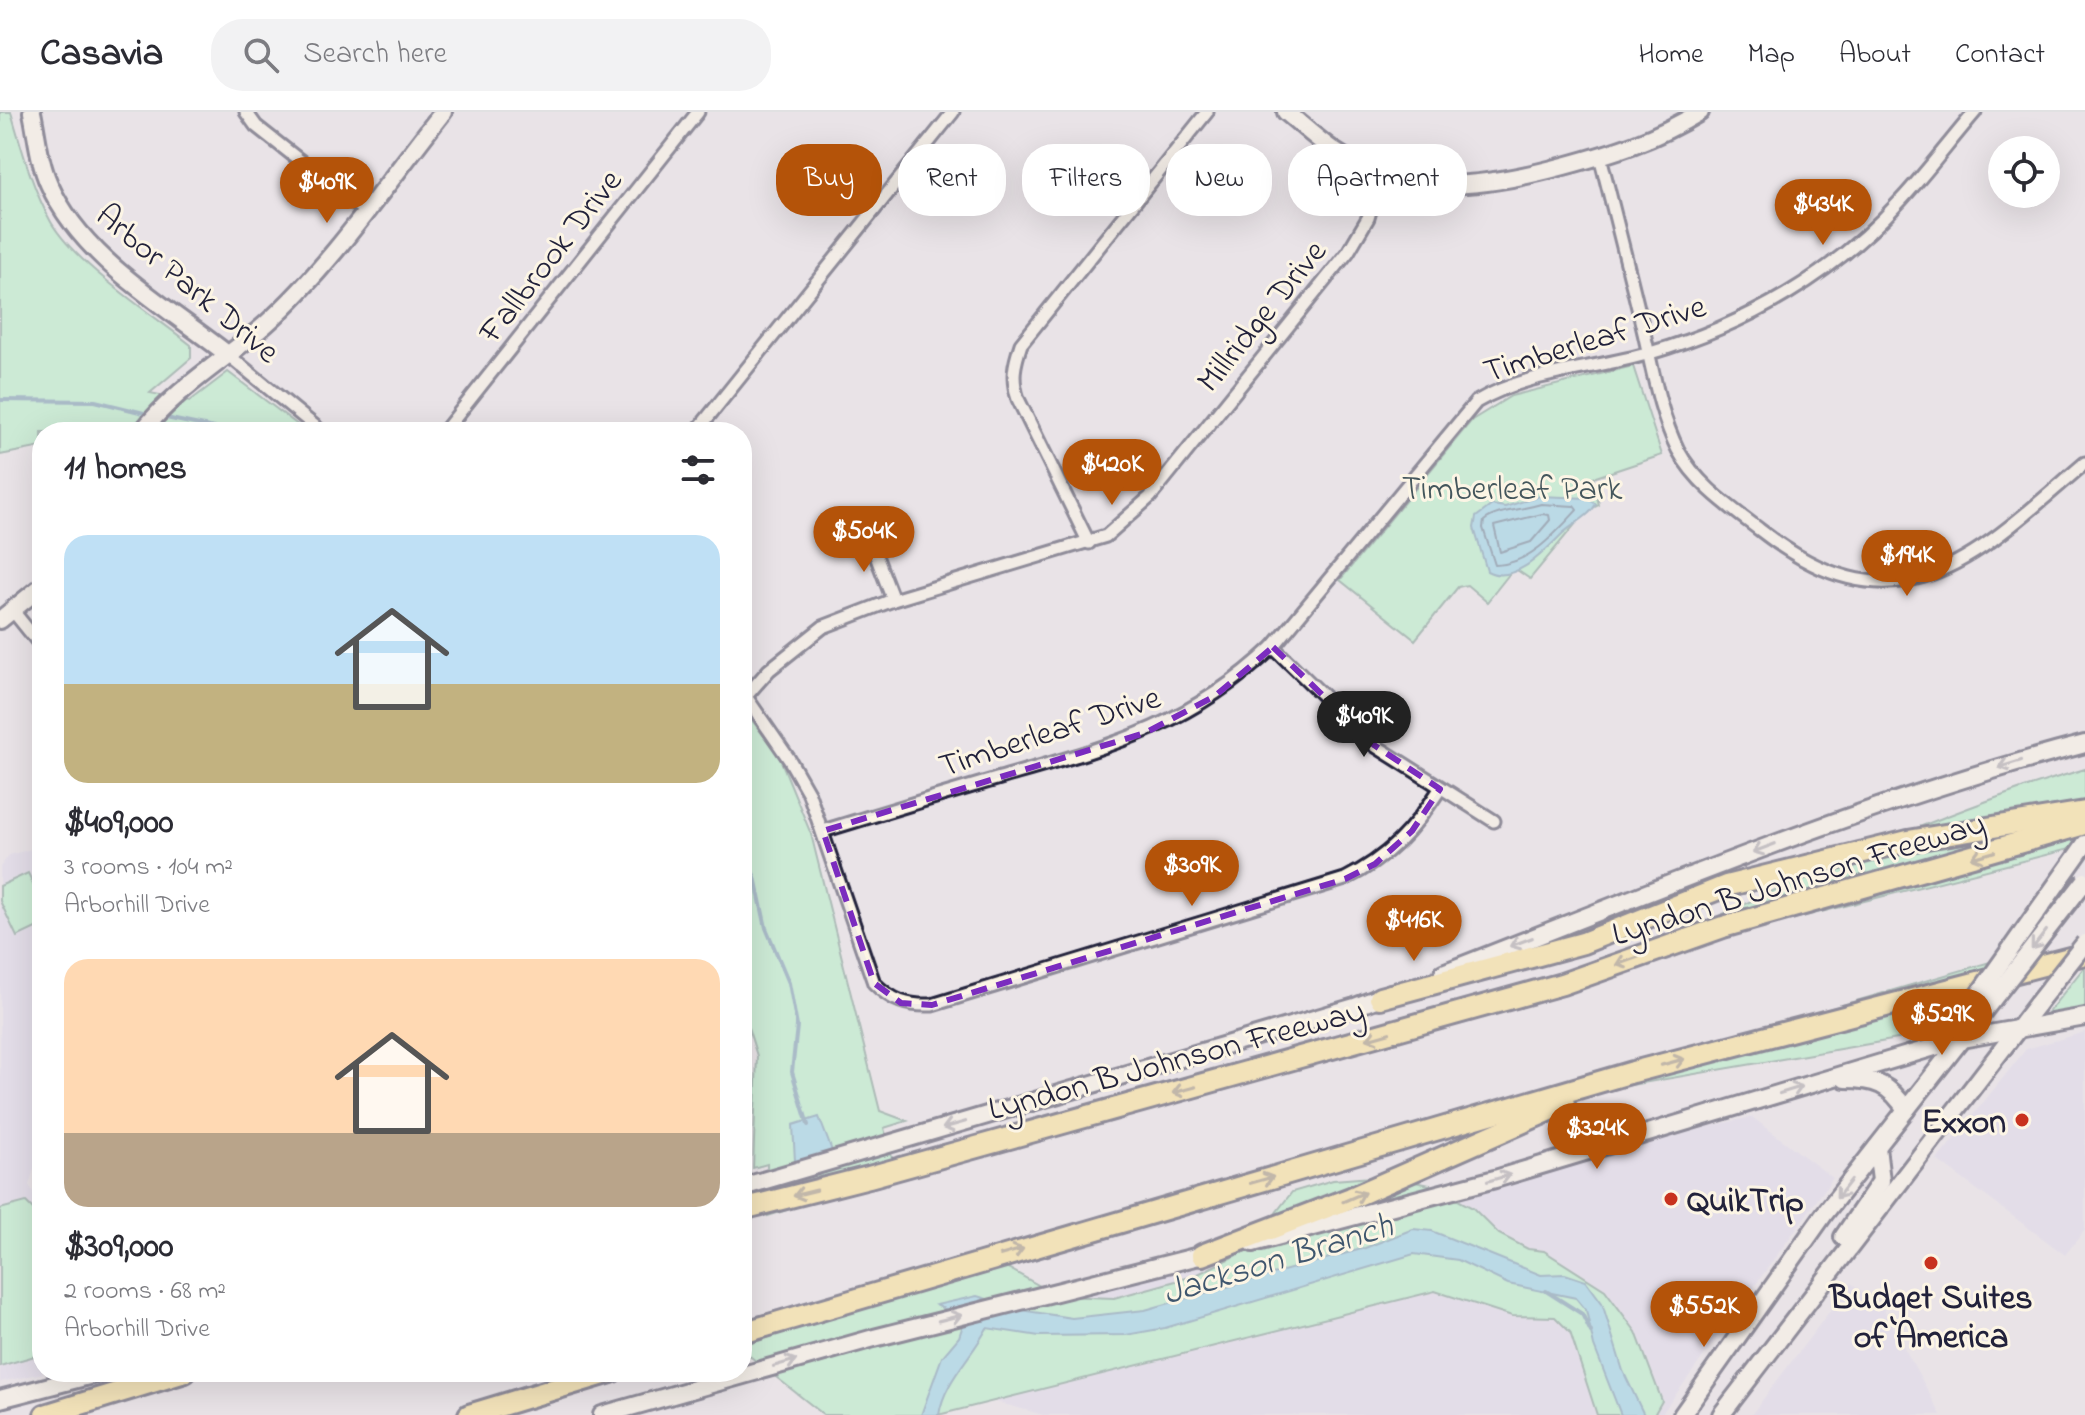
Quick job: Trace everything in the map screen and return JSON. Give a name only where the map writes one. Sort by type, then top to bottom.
[{"type":"highway","points":[[1380,998],[1583,943],[1726,886],[1908,841],[2085,812]]},
{"type":"highway","name":"Lyndon B Johnson Freeway","points":[[752,1206],[1259,1070],[1562,984],[1723,927],[2085,824]]},
{"type":"highway","points":[[752,1330],[1633,1072],[2085,954]]},
{"type":"highway","points":[[1202,1255],[1351,1198],[1633,1072]]},
{"type":"highway","points":[[45,1415],[152,1382]]},
{"type":"highway","points":[[469,1415],[578,1382]]},
{"type":"main road","name":"Arbor Park Drive","points":[[32,112],[48,182],[66,216],[85,239],[227,354]]},
{"type":"main road","points":[[149,422],[156,413],[266,324],[301,288],[443,112]]},
{"type":"main road","points":[[1286,112],[1325,144]]},
{"type":"main road","points":[[1467,186],[1536,174],[1600,156],[1657,137],[1700,112]]},
{"type":"main road","points":[[7,615],[32,594]]},
{"type":"main road","points":[[752,1184],[1380,998],[1833,822],[2013,763],[2085,744]]},
{"type":"main road","points":[[1901,1057],[1959,1022],[2085,844]]},
{"type":"main road","points":[[1682,1415],[1825,1213],[2085,881]]},
{"type":"main road","points":[[1721,1415],[1847,1247],[2085,943]]},
{"type":"main road","points":[[752,1373],[874,1338],[1340,1223],[1453,1192],[1961,1039],[2085,1017]]},
{"type":"main road","points":[[1824,1079],[1869,1079],[1886,1085],[1906,1110]]},
{"type":"main road","points":[[1847,1247],[1843,1236],[1881,1181],[1877,1147]]},
{"type":"main road","points":[[0,1399],[65,1382]]},
{"type":"main road","points":[[602,1415],[719,1382]]},
{"type":"street","points":[[246,112],[256,126],[364,211]]},
{"type":"street","name":"Fallbrook Drive","points":[[452,422],[698,112]]},
{"type":"street","points":[[704,422],[953,112]]},
{"type":"street","points":[[1089,543],[1018,399],[1011,380],[1015,362],[1021,344],[1207,112]]},
{"type":"street","name":"Timberleaf Drive","points":[[823,831],[1145,733],[1215,696],[1273,647],[1476,402],[1514,382],[1649,353],[1742,320],[1821,272],[1900,202],[1975,112]]},
{"type":"street","points":[[1600,156],[1659,397],[1678,450],[1715,495],[1780,546],[1811,565],[1854,579],[1903,581],[1958,564],[1991,544],[2085,463]]},
{"type":"street","name":"Millridge Drive","points":[[752,686],[823,627],[893,600],[1106,536],[1150,497],[1348,252],[1369,216]]},
{"type":"street","name":"Arbor Park Drive","points":[[227,354],[310,422]]},
{"type":"street","points":[[868,535],[893,600]]},
{"type":"street","points":[[7,615],[32,638]]},
{"type":"street","points":[[1273,647],[1349,724],[1440,789],[1494,821]]},
{"type":"street","points":[[752,706],[789,759],[823,831],[863,960],[874,983],[901,1003],[932,1005],[1345,879],[1390,853],[1412,831],[1440,789]]},
{"type":"highlighted area","points":[[1273,647],[1374,745],[1440,789],[1412,831],[1375,864],[1345,879],[932,1005],[901,1003],[874,983],[823,831],[1145,733],[1215,696]]},
{"type":"shaded area","points":[[32,849],[32,1175],[29,1185],[32,1190],[32,1375],[0,1382],[0,867],[9,855]]},
{"type":"shaded area","points":[[2085,1032],[2085,1230],[2065,1255],[1937,1160],[2026,1049]]},
{"type":"shaded area","points":[[1752,1117],[1833,1178],[1661,1415],[1043,1415],[821,1354],[1496,1170]]},
{"type":"shaded area","points":[[1851,1283],[1881,1305],[1941,1415],[1751,1415]]},
{"type":"green space","points":[[0,112],[11,112],[38,196],[63,238],[96,271],[191,345],[191,358],[150,393],[190,401],[228,372],[294,422],[32,422],[32,449],[0,455]]},
{"type":"green space","name":"Timberleaf Park","points":[[1633,366],[1662,455],[1593,478],[1599,505],[1586,511],[1530,579],[1514,568],[1487,602],[1467,585],[1458,587],[1415,640],[1340,580],[1472,420],[1511,396]]},
{"type":"green space","points":[[752,720],[779,756],[811,834],[880,1111],[907,1121],[884,1128],[897,1176],[768,1216],[767,1164],[753,1168],[757,1056],[752,1040]]},
{"type":"green space","points":[[2085,769],[2085,845],[1616,964],[1789,883],[1906,833],[1965,809]]},
{"type":"green space","points":[[28,873],[32,881],[32,930],[17,937],[0,901],[0,886]]},
{"type":"green space","points":[[2021,953],[1967,1027],[1475,1112]]},
{"type":"green space","points":[[2085,966],[2085,1009],[2042,1020]]},
{"type":"green space","points":[[1385,1176],[1430,1185],[1473,1208],[1499,1234],[1528,1249],[1544,1251],[1605,1290],[1636,1332],[1662,1401],[1654,1415],[1597,1415],[1570,1332],[1555,1317],[1512,1316],[1435,1291],[938,1415],[824,1415],[752,1358],[752,1343],[997,1262],[1058,1296],[1114,1298],[1194,1276],[1247,1250],[1292,1192],[1333,1180]]},
{"type":"green space","points":[[26,1202],[32,1208],[32,1357],[0,1366],[0,1209]]},
{"type":"water","points":[[1540,496],[1587,498],[1596,504],[1529,564],[1508,574],[1487,571],[1474,528],[1476,517],[1492,505],[1505,507]]},
{"type":"water","points":[[819,1117],[837,1164],[796,1179],[793,1125]]},
{"type":"water","points":[[1413,1229],[1432,1231],[1541,1275],[1565,1274],[1586,1281],[1602,1303],[1623,1371],[1644,1415],[1621,1415],[1594,1346],[1586,1310],[1576,1298],[1508,1284],[1458,1260],[1414,1254],[1165,1328],[1126,1335],[1039,1336],[987,1328],[952,1380],[939,1415],[921,1415],[942,1357],[959,1337],[965,1319],[936,1305],[977,1296],[1027,1311],[1072,1318],[1145,1310],[1365,1248]]},
{"type":"waterway","name":"Jackson Branch","points":[[0,400],[95,401],[152,415]]},
{"type":"waterway","name":"Jackson Branch","points":[[161,417],[185,422]]},
{"type":"waterway","name":"Jackson Branch","points":[[752,872],[766,928],[789,983],[797,1026],[792,1072],[808,1125]]},
{"type":"waterway","name":"Jackson Branch","points":[[1546,1291],[1582,1314],[1591,1332]]},
{"type":"place","name":"Exxon","points":[[2022,1120]]},
{"type":"place","name":"QuikTrip","points":[[1671,1199]]},
{"type":"place","name":"Budget Suites of America","points":[[1931,1263]]}]
